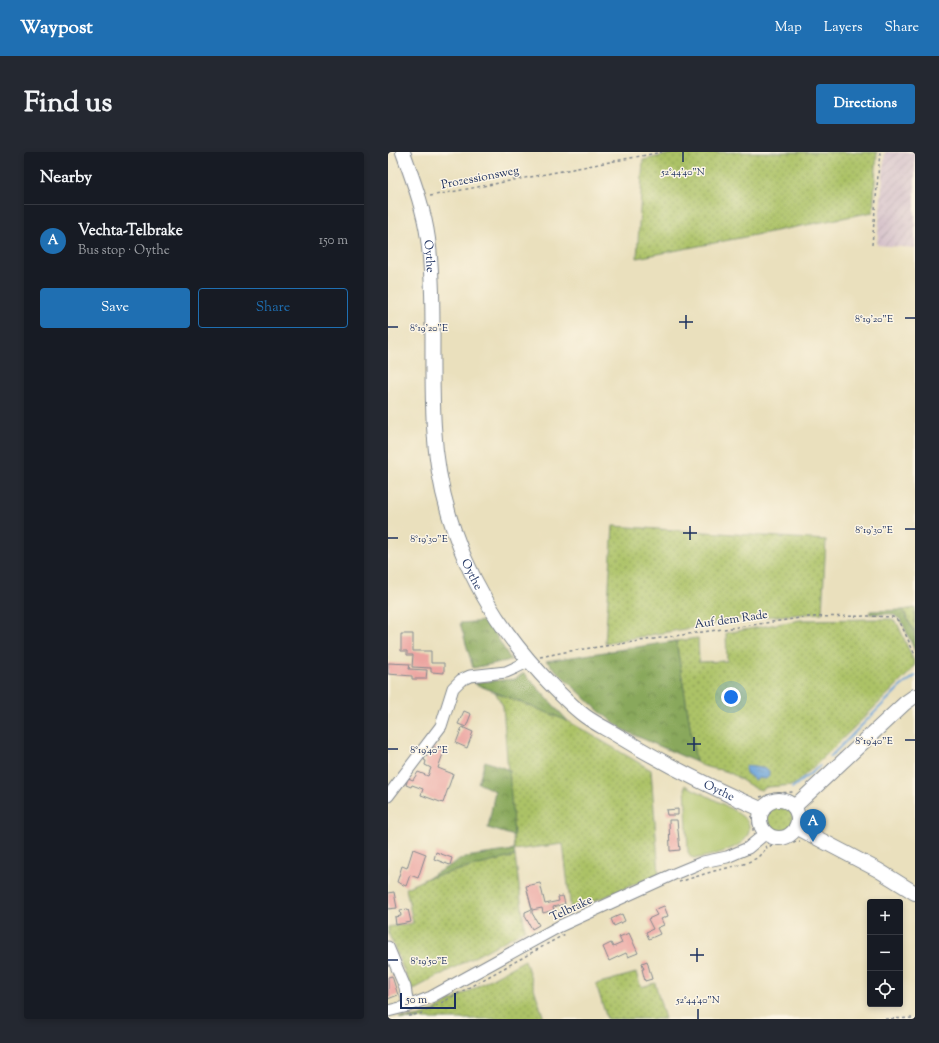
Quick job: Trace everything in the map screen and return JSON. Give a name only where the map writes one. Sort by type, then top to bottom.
[{"type":"main road","name":"Oythe","points":[[403,152],[420,199],[428,236],[432,276],[432,396],[439,478],[452,525],[471,574],[487,604],[509,636],[529,661],[552,686],[585,716],[653,757],[763,810]]},
{"type":"main road","points":[[794,806],[905,703],[915,696]]},
{"type":"main road","points":[[777,800],[794,806],[798,816],[796,827],[788,836],[777,838],[762,836],[763,828],[761,816],[767,805],[777,800]]},
{"type":"main road","points":[[796,827],[878,870],[915,893]]},
{"type":"street","points":[[388,796],[441,726],[453,688],[461,680],[470,676],[506,672],[529,661]]},
{"type":"street","name":"Telbrake","points":[[388,1011],[408,1006],[431,997],[560,926],[674,874],[703,862],[727,857],[748,848],[762,836]]},
{"type":"street","points":[[388,947],[405,987],[408,1006]]},
{"type":"path","name":"Prozessionsweg","points":[[420,199],[429,196],[662,152]]},
{"type":"path","points":[[872,245],[880,152]]},
{"type":"path","name":"Auf dem Rade","points":[[529,661],[570,651],[807,617],[869,616],[893,617],[900,622],[915,655]]},
{"type":"path","points":[[749,813],[753,822],[753,833],[762,836],[767,848]]},
{"type":"path","points":[[676,882],[681,882],[714,870],[744,864],[757,858],[772,845],[803,841]]},
{"type":"path","points":[[403,1015],[409,1016],[423,1013],[569,932]]},
{"type":"path","points":[[885,1019],[915,1018]]},
{"type":"shaded area","points":[[885,152],[915,152],[915,248],[877,245]]},
{"type":"green space","points":[[679,152],[877,152],[873,212],[637,258],[643,160]]},
{"type":"green space","points":[[613,526],[826,540],[822,613],[747,618],[605,643]]},
{"type":"green space","points":[[915,608],[915,634],[903,610]]},
{"type":"green space","points":[[903,610],[915,634],[915,651],[901,620],[892,614],[869,614],[870,611]]},
{"type":"green space","points":[[892,619],[898,625],[915,664],[909,673],[794,785],[767,787],[761,790],[752,787],[728,772],[707,767],[696,762],[676,641],[698,638],[699,662],[727,661],[726,633],[800,620]],"holes":[[[756,767],[767,769],[762,779],[759,778],[755,780],[751,776]]]},
{"type":"green space","points":[[487,621],[511,660],[473,668],[460,623]]},
{"type":"green space","points":[[676,641],[696,762],[625,731],[599,711],[546,661]]},
{"type":"green space","points":[[524,673],[568,721],[475,684],[479,682],[515,679]]},
{"type":"green space","points":[[495,692],[568,721],[651,770],[659,874],[571,911],[563,844],[514,850],[503,706]]},
{"type":"green space","points":[[485,761],[509,770],[514,836],[488,828],[495,791],[478,783]]},
{"type":"green space","points":[[685,785],[731,809],[746,820],[749,825],[749,831],[741,843],[717,854],[698,858],[691,857],[688,852]]},
{"type":"green space","points":[[780,806],[789,810],[793,819],[789,828],[780,832],[771,828],[767,819],[771,810]]},
{"type":"green space","points":[[514,850],[515,856],[427,878],[465,857]]},
{"type":"green space","points":[[515,856],[525,930],[412,990],[388,932],[388,927],[413,923],[406,888],[427,878]]},
{"type":"green space","points":[[525,960],[544,1019],[400,1019],[400,1017],[416,1017],[431,1012]]},
{"type":"green space","points":[[636,973],[641,987],[655,983],[665,1019],[607,1019],[596,984]]},
{"type":"water","points":[[747,766],[767,769],[769,771],[769,776],[766,779],[759,778],[755,780],[746,773],[745,768]]},
{"type":"building","points":[[401,634],[413,634],[413,651],[431,651],[431,663],[444,663],[444,673],[431,672],[431,668],[412,667],[413,655],[407,655],[407,651],[401,651]]},
{"type":"building","points":[[388,663],[410,664],[409,669],[427,670],[426,679],[412,679],[412,676],[388,674]]},
{"type":"building","points":[[464,711],[471,714],[466,727],[458,724]]},
{"type":"building","points":[[462,727],[473,732],[467,748],[456,743]]},
{"type":"building","points":[[434,747],[444,751],[438,768],[453,774],[443,803],[421,795],[423,789],[412,785],[411,787],[406,785],[408,778],[413,780],[418,772],[428,776],[431,768],[425,765],[426,761],[424,760],[428,750],[432,752]]},
{"type":"building","points":[[678,809],[678,815],[667,815],[666,810]]},
{"type":"building","points":[[669,820],[677,820],[680,850],[670,851]]},
{"type":"building","points":[[413,849],[426,854],[418,878],[410,875],[406,886],[397,882],[402,866],[407,868]]},
{"type":"building","points":[[436,852],[452,858],[450,865],[434,859]]},
{"type":"building","points":[[540,883],[545,904],[559,901],[558,897],[563,896],[565,904],[553,907],[554,910],[543,913],[542,908],[532,910],[532,913],[539,925],[532,929],[525,916],[525,912],[532,909],[526,886]]},
{"type":"building","points":[[394,892],[397,908],[388,909],[388,893]]},
{"type":"building","points":[[664,906],[668,916],[661,919],[664,925],[657,928],[660,934],[649,939],[646,932],[653,929],[648,919],[657,915],[654,910]]},
{"type":"building","points":[[408,909],[411,922],[396,925],[395,917],[401,916],[400,910]]},
{"type":"building","points":[[622,914],[625,921],[614,926],[611,919]]},
{"type":"building","points":[[629,933],[638,953],[628,957],[626,953],[609,961],[603,947],[611,943],[613,947],[622,943],[619,937]]},
{"type":"building","points":[[647,961],[652,979],[645,981],[642,963]]},
{"type":"building","points":[[392,976],[398,995],[388,999],[388,977]]},
{"type":"waterway","points":[[830,757],[900,687],[915,676]]},
{"type":"waterway","points":[[792,788],[820,766]]},
{"type":"place","name":"Vechta-Telbrake","points":[[813,842]]}]
